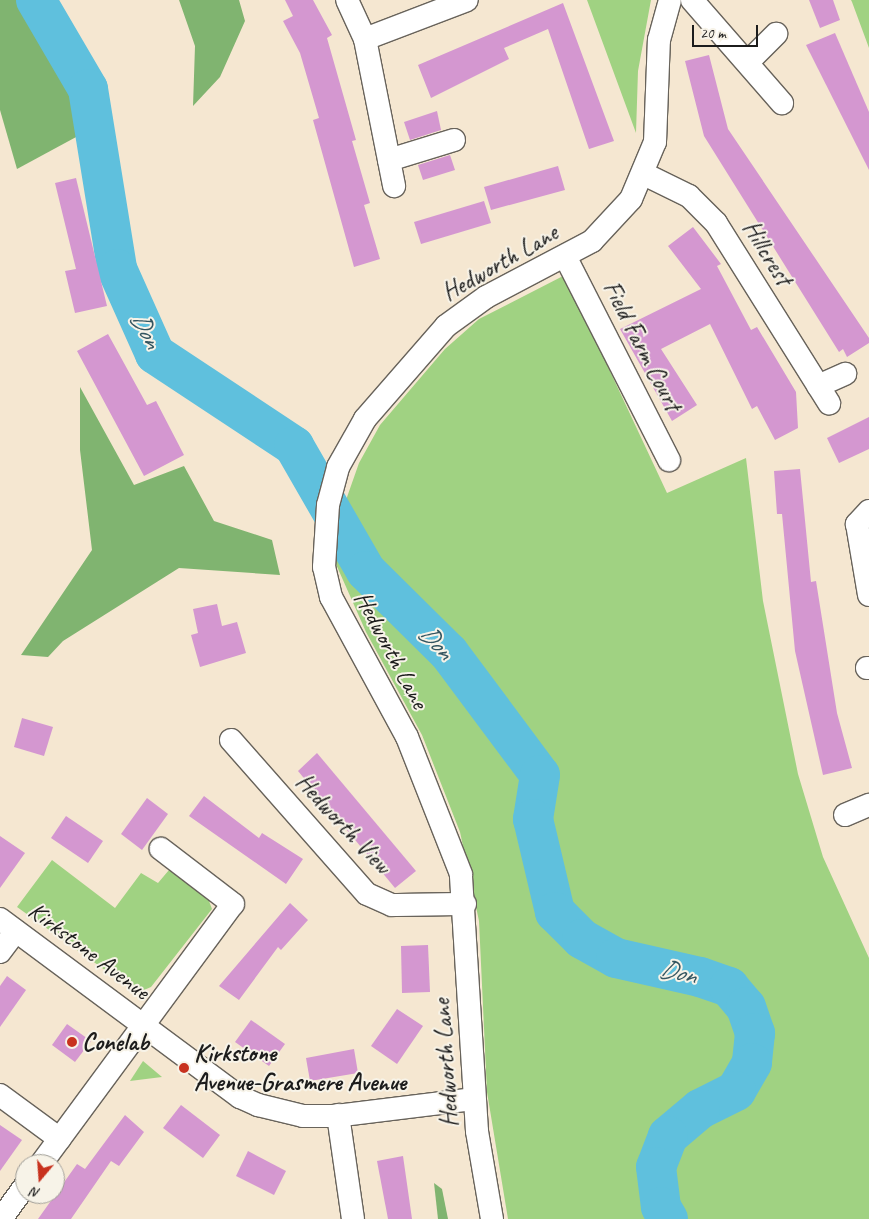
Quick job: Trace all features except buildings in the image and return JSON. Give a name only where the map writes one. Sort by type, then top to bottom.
[{"type":"street","points":[[347,0],[364,40],[394,186]]},
{"type":"street","points":[[364,40],[467,0]]},
{"type":"street","name":"Hedworth Lane","points":[[492,1219],[474,1099],[465,904],[453,847],[406,737],[331,597],[323,543],[338,467],[365,419],[446,326],[486,297],[566,258],[611,223],[644,174],[654,142],[659,40],[670,0]]},
{"type":"street","points":[[692,0],[782,103]]},
{"type":"street","points":[[748,62],[776,34]]},
{"type":"street","points":[[389,160],[454,140]]},
{"type":"street","name":"Hillcrest","points":[[644,174],[689,196],[716,223],[824,395],[845,374]]},
{"type":"street","name":"Field Farm Court","points":[[566,258],[669,460]]},
{"type":"street","points":[[869,511],[857,524],[869,595]]},
{"type":"street","name":"Hedworth View","points":[[230,740],[366,894],[392,905],[465,904]]},
{"type":"street","points":[[845,815],[869,805]]},
{"type":"street","name":"Kirkstone Avenue","points":[[144,1026],[233,904],[161,849]]},
{"type":"street","points":[[0,952],[8,925]]},
{"type":"street","name":"Kirkstone Avenue","points":[[8,925],[144,1026],[258,1105],[303,1116],[338,1116],[474,1099]]},
{"type":"street","points":[[49,1154],[144,1026]]},
{"type":"street","points":[[0,1095],[60,1139]]},
{"type":"street","points":[[338,1116],[353,1219]]},
{"type":"street","points":[[1,1219],[15,1200]]},
{"type":"green space","points":[[0,0],[53,0],[102,123],[17,169],[0,110]]},
{"type":"green space","points":[[179,0],[239,0],[245,21],[220,77],[193,106],[195,46]]},
{"type":"green space","points":[[587,0],[651,0],[638,71],[636,133]]},
{"type":"green space","points":[[851,0],[869,0],[869,48],[852,2]]},
{"type":"green space","points":[[565,275],[667,493],[746,458],[763,601],[798,774],[823,857],[869,958],[869,1219],[508,1219],[487,1092],[479,921],[460,832],[422,735],[366,632],[335,562],[340,517],[359,463],[380,425],[445,349],[479,319]]},
{"type":"green space","points":[[80,387],[134,485],[184,466],[214,521],[272,540],[280,575],[179,568],[63,641],[48,657],[21,655],[92,550],[80,450]]},
{"type":"green space","points":[[52,860],[115,908],[141,873],[158,883],[169,870],[206,893],[212,909],[151,987],[137,993],[17,907]]},
{"type":"green space","points":[[143,1061],[162,1077],[130,1081]]},
{"type":"green space","points":[[434,1183],[442,1189],[448,1219],[438,1219]]},
{"type":"waterway","name":"Don","points":[[36,0],[88,89],[117,269],[155,354],[294,446],[366,571],[449,653],[540,775],[533,819],[555,912],[582,939],[616,958],[700,977],[729,987],[746,1007],[755,1033],[752,1063],[736,1091],[700,1109],[668,1136],[656,1167],[661,1207],[668,1219]]},
{"type":"place","name":"Conelab","points":[[72,1042]]},
{"type":"place","name":"Kirkstone Avenue-Grasmere Avenue","points":[[184,1068]]}]
